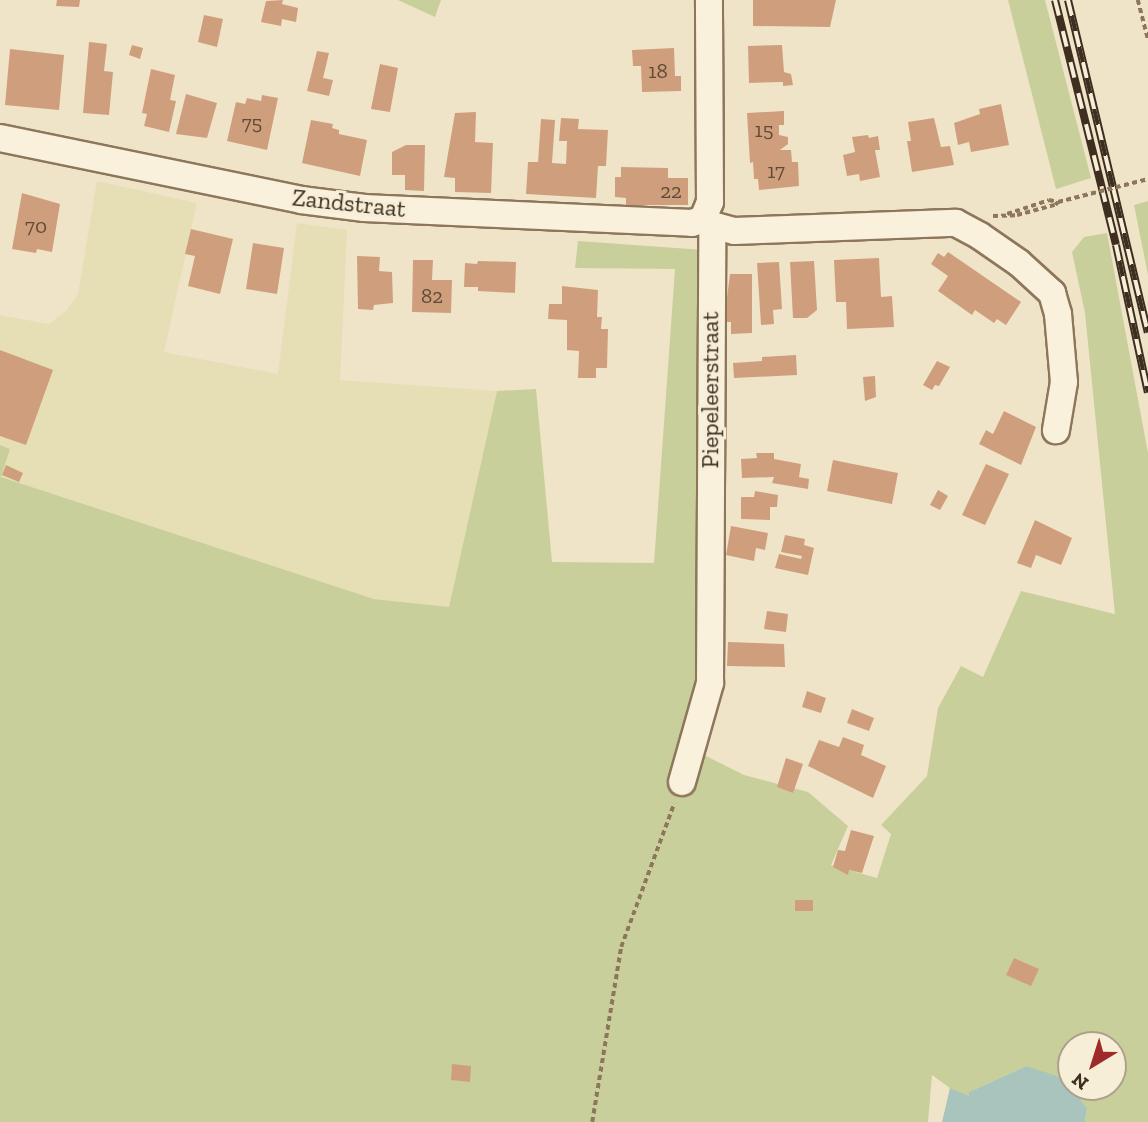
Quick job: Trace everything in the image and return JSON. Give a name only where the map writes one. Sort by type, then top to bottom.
[{"type":"street","name":"Piepeleerstraat","points":[[682,782],[710,683],[709,0]]},
{"type":"street","name":"Zandstraat","points":[[0,138],[301,200],[364,208],[708,222],[734,231],[956,223],[1019,263],[1052,293],[1058,314],[1064,382],[1056,430]]},
{"type":"path","points":[[1138,0],[1148,39]]},
{"type":"path","points":[[1058,202],[1049,200],[1015,209],[1007,214],[1055,205],[1148,178]]},
{"type":"path","points":[[592,1122],[621,947],[682,782]]},
{"type":"shaded area","points":[[97,181],[197,203],[164,352],[278,374],[297,223],[347,230],[340,380],[497,391],[449,607],[374,599],[1,477],[10,449],[0,445],[0,315],[49,324],[67,310],[78,294]]},
{"type":"green space","points":[[398,0],[441,0],[435,17]]},
{"type":"green space","points":[[1008,0],[1045,0],[1091,178],[1056,189]]},
{"type":"green space","points":[[1148,201],[1148,275],[1134,205]]},
{"type":"green space","points":[[1107,233],[1148,453],[1148,1122],[1085,1122],[1087,1109],[1076,1101],[1127,1101],[1127,1031],[1057,1031],[1057,1088],[1026,1066],[969,1092],[970,1096],[958,1094],[932,1075],[928,1122],[0,1122],[0,445],[10,449],[1,477],[374,599],[449,607],[497,391],[536,389],[552,562],[654,563],[675,269],[575,268],[578,241],[704,250],[705,661],[688,747],[744,775],[808,792],[848,826],[831,865],[877,878],[891,834],[881,825],[927,776],[938,708],[961,666],[983,677],[1021,591],[1115,614],[1085,313],[1072,252],[1084,237]]},
{"type":"water","points":[[1026,1066],[1057,1076],[1057,1101],[1081,1101],[1087,1109],[1085,1122],[942,1122],[950,1088],[969,1096],[969,1092]]},
{"type":"building","points":[[57,0],[80,0],[79,7],[56,6]]},
{"type":"building","points":[[283,0],[282,4],[298,8],[296,22],[282,19],[281,26],[261,22],[266,1]]},
{"type":"building","points":[[753,0],[836,0],[830,27],[753,26]]},
{"type":"building","points":[[204,15],[223,19],[217,47],[198,42]]},
{"type":"building","points":[[89,42],[107,44],[104,71],[113,72],[109,115],[83,113]]},
{"type":"building","points":[[132,45],[143,48],[140,59],[129,55]]},
{"type":"building","points":[[782,45],[784,72],[791,74],[793,85],[783,86],[783,82],[749,83],[748,46]]},
{"type":"building","points":[[674,48],[675,76],[681,76],[681,91],[642,92],[641,66],[633,66],[632,50]]},
{"type":"building","points":[[10,49],[64,55],[59,110],[5,105]]},
{"type":"building","points":[[317,51],[329,53],[323,78],[333,80],[329,96],[307,91]]},
{"type":"building","points":[[380,64],[398,68],[390,112],[371,109]]},
{"type":"building","points":[[151,69],[175,75],[170,100],[176,101],[169,132],[144,126],[147,114],[142,113]]},
{"type":"building","points":[[186,94],[217,103],[207,138],[176,134]]},
{"type":"building","points":[[262,95],[278,98],[267,150],[227,141],[236,102],[245,104],[247,98],[261,101]]},
{"type":"building","points":[[1001,104],[1009,145],[971,152],[969,142],[958,145],[954,123],[980,114],[979,109]]},
{"type":"building","points":[[784,111],[784,125],[779,125],[779,135],[788,137],[788,144],[780,150],[791,150],[792,162],[798,162],[799,186],[759,190],[758,179],[754,179],[753,162],[750,163],[747,113]]},
{"type":"building","points":[[476,112],[475,142],[493,143],[491,193],[455,192],[455,178],[444,177],[455,113]]},
{"type":"building","points":[[561,118],[579,119],[578,129],[608,130],[606,166],[598,166],[596,198],[526,194],[528,162],[538,162],[541,119],[555,120],[552,163],[566,164],[567,141],[559,141]]},
{"type":"building","points":[[934,118],[941,147],[950,146],[954,165],[912,172],[907,141],[911,141],[908,122]]},
{"type":"building","points":[[311,120],[333,124],[332,128],[339,130],[339,134],[367,140],[360,176],[302,163]]},
{"type":"building","points":[[868,135],[869,138],[878,136],[880,150],[875,150],[880,177],[860,181],[859,174],[847,176],[843,155],[855,152],[852,137]]},
{"type":"building","points":[[406,145],[425,145],[424,191],[405,190],[405,175],[392,175],[392,152]]},
{"type":"building","points":[[621,167],[668,168],[668,178],[688,178],[688,205],[626,205],[626,198],[615,197],[615,177],[621,177]]},
{"type":"building","points":[[22,193],[60,204],[52,252],[37,249],[36,253],[12,249]]},
{"type":"building","points":[[191,229],[233,239],[220,294],[188,286],[195,256],[185,254]]},
{"type":"building","points":[[253,243],[284,248],[277,294],[246,289]]},
{"type":"building","points":[[948,252],[1021,302],[1006,325],[997,319],[994,323],[975,310],[972,315],[938,291],[948,276],[931,264],[938,253],[944,257]]},
{"type":"building","points":[[357,256],[380,257],[379,271],[392,272],[393,303],[374,305],[373,310],[358,309]]},
{"type":"building","points":[[879,258],[881,297],[892,296],[894,327],[847,329],[846,302],[836,302],[834,260]]},
{"type":"building","points":[[413,260],[433,260],[432,280],[452,280],[451,313],[412,312]]},
{"type":"building","points":[[478,261],[516,262],[515,293],[478,291],[478,287],[464,287],[465,263],[477,264]]},
{"type":"building","points":[[814,261],[817,310],[807,318],[793,318],[790,262]]},
{"type":"building","points":[[779,262],[782,309],[773,310],[774,324],[761,325],[757,263]]},
{"type":"building","points":[[730,274],[752,274],[752,333],[731,334],[731,322],[724,322]]},
{"type":"building","points":[[562,286],[598,290],[597,317],[602,317],[601,329],[608,329],[607,368],[596,368],[596,378],[578,378],[579,351],[567,350],[567,320],[548,319],[549,304],[562,304]]},
{"type":"building","points":[[0,350],[53,370],[26,445],[0,436]]},
{"type":"building","points":[[796,355],[797,375],[734,378],[733,363],[762,361],[762,357]]},
{"type":"building","points":[[937,361],[950,367],[939,386],[935,385],[932,390],[923,385]]},
{"type":"building","points":[[875,376],[876,397],[865,401],[863,377]]},
{"type":"building","points":[[1004,411],[1036,427],[1021,465],[979,444],[986,430],[993,434]]},
{"type":"building","points":[[756,453],[774,453],[774,459],[801,464],[799,477],[809,479],[808,489],[772,483],[774,477],[742,478],[741,459],[757,458]]},
{"type":"building","points":[[833,460],[898,473],[892,504],[827,491]]},
{"type":"building","points":[[986,464],[1009,474],[985,525],[962,515]]},
{"type":"building","points":[[6,465],[23,473],[19,482],[2,475]]},
{"type":"building","points":[[938,490],[948,496],[940,510],[930,505]]},
{"type":"building","points":[[755,491],[778,495],[777,507],[770,507],[770,520],[741,519],[741,497],[754,497]]},
{"type":"building","points":[[1035,520],[1072,538],[1061,565],[1036,555],[1031,568],[1017,563]]},
{"type":"building","points":[[731,526],[768,533],[765,550],[756,548],[754,561],[726,555]]},
{"type":"building","points":[[785,535],[805,539],[804,545],[814,548],[808,575],[775,568],[779,554],[801,559],[802,556],[781,552]]},
{"type":"building","points":[[767,611],[788,614],[786,632],[764,629]]},
{"type":"building","points":[[728,642],[784,644],[785,667],[727,666]]},
{"type":"building","points":[[807,691],[826,698],[821,713],[802,707]]},
{"type":"building","points":[[852,709],[874,718],[869,731],[847,723]]},
{"type":"building","points":[[843,737],[864,745],[861,755],[886,766],[873,798],[808,766],[819,740],[839,747]]},
{"type":"building","points":[[786,758],[803,764],[793,793],[777,787]]},
{"type":"building","points":[[851,830],[874,836],[862,873],[849,870],[848,875],[833,867],[838,850],[845,851]]},
{"type":"building","points":[[795,900],[813,900],[813,911],[795,911]]},
{"type":"building","points":[[1014,958],[1039,969],[1031,986],[1006,975]]},
{"type":"building","points":[[452,1064],[471,1066],[470,1082],[451,1080]]},
{"type":"railway","points":[[1055,0],[1116,245],[1148,393]]},
{"type":"railway","points":[[1068,0],[1148,332]]}]
